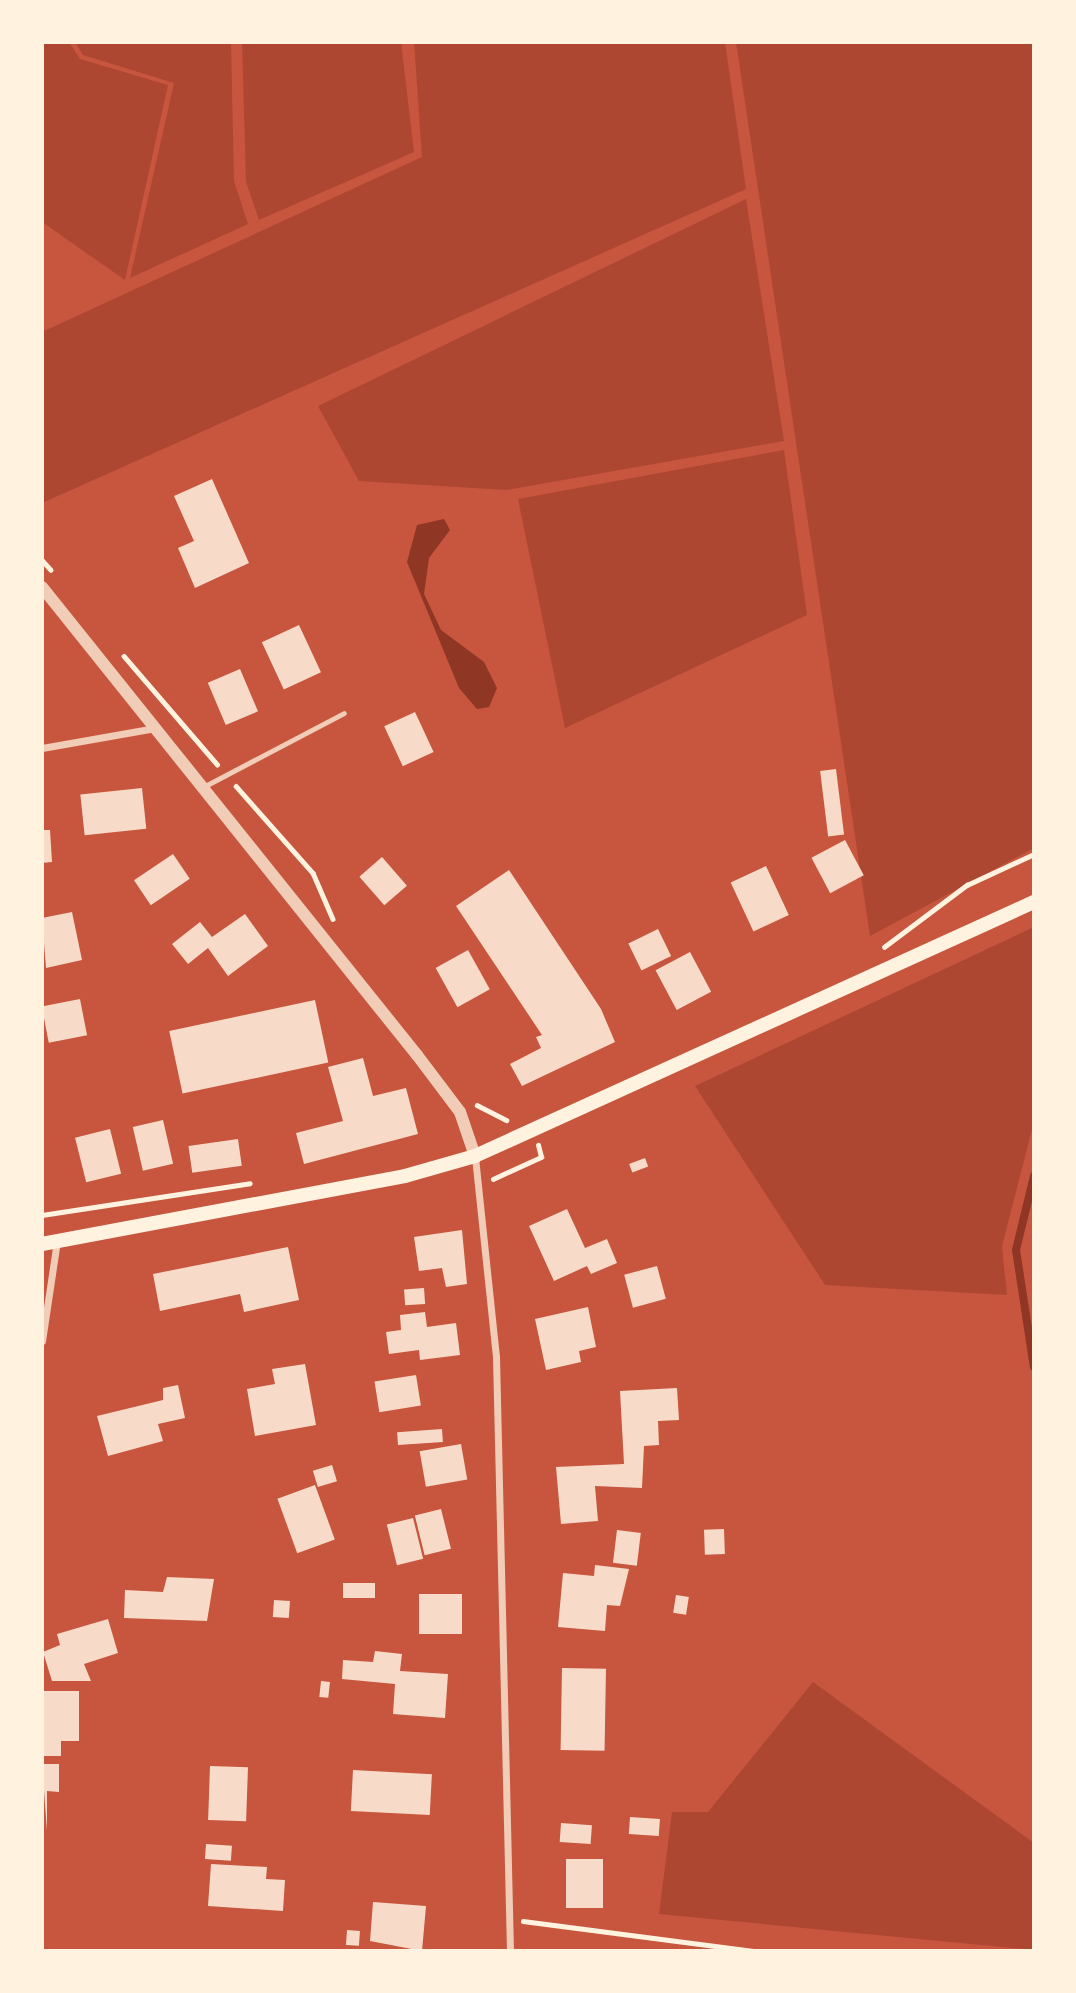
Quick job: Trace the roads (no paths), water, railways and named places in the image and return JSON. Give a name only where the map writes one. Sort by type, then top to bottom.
[{"type":"main road","points":[[42,1244],[405,1176],[475,1156],[1034,902]]},
{"type":"street","points":[[42,587],[417,1055],[460,1112],[469,1135],[475,1156],[496,1357],[510,1951]]},
{"type":"street","points":[[42,748],[155,728]]},
{"type":"street","points":[[42,1341],[57,1241]]},
{"type":"lane","points":[[203,787],[344,713]]},
{"type":"waterway","points":[[1034,1176],[1016,1250],[1034,1367]]}]
